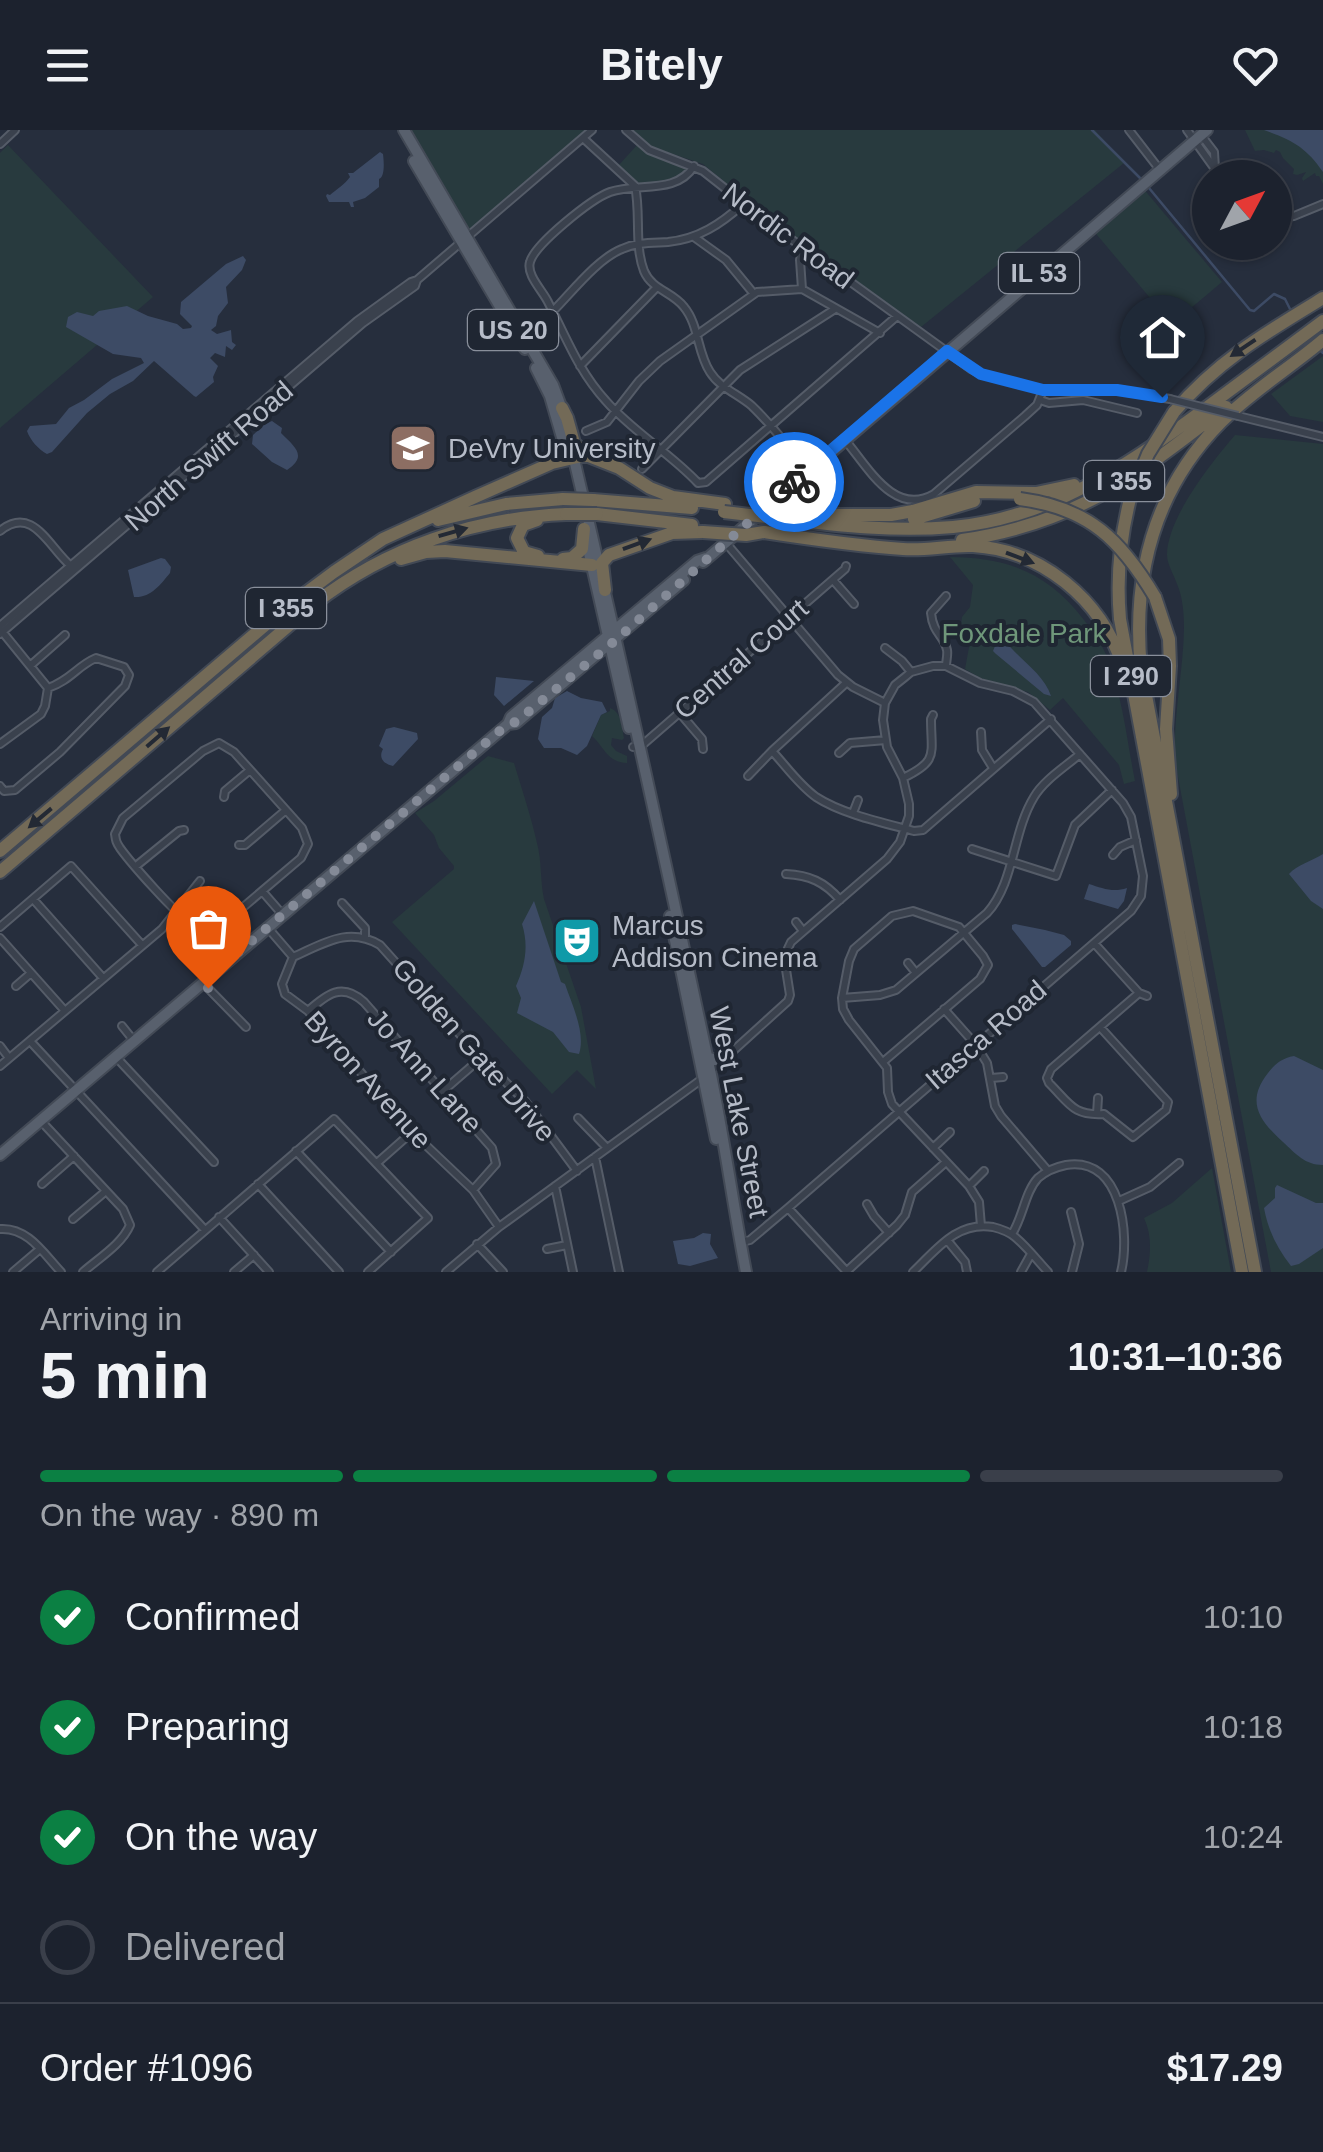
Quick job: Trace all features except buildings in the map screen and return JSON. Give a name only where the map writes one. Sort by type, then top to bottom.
[{"type":"highway","name":"I 290","points":[[1242,1272],[1120,619],[1120,542],[1131,495],[1172,406],[1227,359],[1323,298]]},
{"type":"highway","name":"I 355","points":[[785,514],[818,523],[902,530],[956,527],[1027,512],[1087,488],[1161,442],[1323,321]]},
{"type":"highway","name":"I 290","points":[[1254,1272],[1140,658],[1138,610],[1147,554],[1182,472],[1212,432],[1323,338]]},
{"type":"highway","name":"I 355","points":[[596,510],[615,517],[746,535],[766,532],[890,546],[966,540],[1003,532],[1086,502],[1130,478],[1323,338]]},
{"type":"highway","points":[[562,408],[574,443],[573,455]]},
{"type":"highway","points":[[360,555],[383,540],[573,455],[619,468],[673,497],[725,508],[838,515],[902,513],[976,492],[1059,490],[1115,467],[1161,442]]},
{"type":"highway","points":[[838,515],[886,519],[992,498],[1020,499],[1070,512],[1113,539],[1136,565],[1155,597],[1169,638],[1166,729],[1188,916]]},
{"type":"highway","points":[[818,523],[889,523],[974,501]]},
{"type":"highway","name":"I 355","points":[[0,852],[283,610],[360,555],[437,520],[506,504],[566,510],[725,508]]},
{"type":"highway","points":[[566,510],[527,522],[518,534],[520,547],[528,554],[568,559],[582,548],[584,529]]},
{"type":"highway","name":"I 355","points":[[0,873],[323,597],[385,559],[428,540],[455,531],[566,510]]},
{"type":"highway","points":[[606,596],[602,562],[609,555],[672,533],[704,529]]},
{"type":"highway","points":[[890,546],[967,546],[1005,552],[1052,573],[1083,598],[1112,640],[1124,670],[1164,856]]},
{"type":"highway","points":[[254,656],[346,587],[415,554],[445,552],[592,565]]},
{"type":"main road","name":"US 20","points":[[396,130],[554,386],[562,408]]},
{"type":"main road","name":"US 20","points":[[404,130],[546,387],[573,455],[612,637]]},
{"type":"main road","name":"IL 53","points":[[0,1155],[508,724],[516,722],[592,660],[629,617],[725,542],[1144,184],[1196,133]]},
{"type":"main road","name":"US 20","points":[[573,455],[584,529],[612,637]]},
{"type":"main road","points":[[592,565],[595,549]]},
{"type":"main road","name":"IL 53","points":[[508,724],[511,717],[706,558]]},
{"type":"main road","points":[[606,596],[617,615],[629,617]]},
{"type":"main road","name":"West Lake Street","points":[[612,637],[615,670],[707,1057],[706,1075]]},
{"type":"main road","name":"West Lake Street","points":[[612,637],[746,1272]]},
{"type":"main road","points":[[592,660],[606,657],[615,670]]},
{"type":"main road","points":[[707,1057],[726,1057]]},
{"type":"street","points":[[0,144],[15,130]]},
{"type":"street","name":"North Swift Road","points":[[1,630],[357,321],[417,280],[592,130]]},
{"type":"street","name":"Nordic Road","points":[[626,130],[649,150],[703,170],[896,317],[981,374],[1043,390],[1117,390],[1172,406],[1238,416],[1323,437]]},
{"type":"street","points":[[1129,130],[1160,170]]},
{"type":"street","points":[[1196,133],[1210,160]]},
{"type":"street","points":[[583,138],[635,186],[645,272],[657,288],[683,304],[708,368],[723,387],[750,404],[808,471]]},
{"type":"street","points":[[694,166],[685,177],[670,184],[609,192],[583,207],[533,255],[529,264],[580,366],[616,412],[698,482],[703,484],[896,317]]},
{"type":"street","points":[[553,311],[619,250],[694,237],[743,204]]},
{"type":"street","points":[[1292,215],[1323,204]]},
{"type":"street","points":[[694,237],[719,254],[754,294]]},
{"type":"street","points":[[802,248],[802,290]]},
{"type":"street","points":[[580,366],[657,288]]},
{"type":"street","points":[[586,431],[607,422],[649,370],[754,294],[802,290],[880,333]]},
{"type":"street","points":[[642,469],[757,358],[835,310]]},
{"type":"street","points":[[844,440],[890,492],[912,501],[934,494],[1025,416],[1040,400],[1043,390]]},
{"type":"street","points":[[1040,400],[1049,404],[1083,400],[1138,414]]},
{"type":"street","points":[[0,531],[23,522],[35,528],[73,568]]},
{"type":"street","points":[[725,542],[846,683],[885,703]]},
{"type":"street","name":"Central Court","points":[[636,747],[846,570],[846,566]]},
{"type":"street","points":[[833,580],[854,604]]},
{"type":"street","points":[[446,1272],[499,1227],[706,1075],[788,1001],[786,964],[791,942],[893,853],[906,829],[909,804],[904,778],[888,751],[883,720],[885,703],[895,685],[911,672],[946,666],[947,649],[934,630],[931,613],[946,596]]},
{"type":"street","points":[[0,744],[41,714],[48,688],[1,630]]},
{"type":"street","points":[[31,665],[65,635]]},
{"type":"street","points":[[885,648],[911,672]]},
{"type":"street","points":[[0,786],[4,791],[15,790],[60,752],[126,686],[129,675],[124,667],[96,658],[48,688]]},
{"type":"street","name":"Itasca Road","points":[[740,1242],[750,1240],[788,1208],[1094,944],[1142,896],[1142,876],[1128,810],[1112,790],[1026,696],[980,684],[946,666]]},
{"type":"street","points":[[748,776],[846,683]]},
{"type":"street","points":[[679,712],[702,739],[703,749]]},
{"type":"street","points":[[904,778],[924,768],[932,756],[933,716]]},
{"type":"street","points":[[772,751],[816,797],[853,814],[923,830],[1051,719]]},
{"type":"street","points":[[982,732],[982,750],[994,768]]},
{"type":"street","points":[[839,753],[850,743],[886,740]]},
{"type":"street","points":[[218,742],[250,770],[304,830],[310,845],[301,858],[228,920],[208,926],[190,922],[176,912],[120,849],[114,832],[123,818],[203,750],[218,742]]},
{"type":"street","points":[[842,998],[894,992],[996,904],[1026,815],[1039,791],[1080,754]]},
{"type":"street","points":[[224,796],[250,770]]},
{"type":"street","points":[[972,849],[1056,876],[1075,825],[1112,790]]},
{"type":"street","points":[[853,814],[858,800]]},
{"type":"street","points":[[239,846],[286,810]]},
{"type":"street","points":[[1016,812],[1026,815]]},
{"type":"street","points":[[136,866],[184,830]]},
{"type":"street","points":[[1112,856],[1120,847],[1136,840]]},
{"type":"street","points":[[0,927],[71,866],[142,946]]},
{"type":"street","points":[[786,874],[822,883],[840,900]]},
{"type":"street","points":[[0,1066],[162,929],[200,881]]},
{"type":"street","points":[[262,891],[283,915]]},
{"type":"street","points":[[33,898],[104,978]]},
{"type":"street","name":"Golden Gate Drive","points":[[342,903],[365,928],[365,938],[384,948],[481,1058],[530,1106],[576,1171]]},
{"type":"street","points":[[883,1062],[980,979],[988,965],[952,922],[913,911],[894,914],[854,949],[842,998],[849,1020],[883,1062],[889,1098],[968,1186],[979,1202],[981,1226]]},
{"type":"street","points":[[796,922],[803,931]]},
{"type":"street","points":[[268,928],[292,957],[345,936],[365,938]]},
{"type":"street","points":[[0,938],[65,1011]]},
{"type":"street","points":[[1094,944],[1143,994],[1100,1027],[1052,1069],[1047,1078],[1076,1110],[1086,1115],[1104,1114],[1134,1138],[1166,1110],[1168,1102],[1100,1027]]},
{"type":"street","name":"Byron Avenue","points":[[292,957],[282,984],[284,994],[308,1010],[412,1132],[472,1190],[499,1227]]},
{"type":"street","points":[[786,964],[800,962]]},
{"type":"street","points":[[908,963],[916,973]]},
{"type":"street","points":[[16,986],[31,973]]},
{"type":"street","points":[[203,982],[246,1028]]},
{"type":"street","name":"Jo Ann Lane","points":[[308,1010],[328,994],[346,992],[361,998],[490,1144],[496,1160],[493,1170],[472,1190]]},
{"type":"street","points":[[944,1009],[976,1045],[988,1066],[995,1106],[1048,1171]]},
{"type":"street","points":[[122,1026],[134,1041]]},
{"type":"street","points":[[30,1041],[204,1230]]},
{"type":"street","points":[[0,1046],[9,1058]]},
{"type":"street","points":[[116,1057],[214,1162]]},
{"type":"street","points":[[443,1091],[481,1058]]},
{"type":"street","points":[[991,1078],[1003,1077]]},
{"type":"street","points":[[1097,1114],[1098,1098]]},
{"type":"street","points":[[157,1272],[334,1118],[428,1219],[391,1252],[379,1269],[368,1272]]},
{"type":"street","points":[[578,1118],[606,1148]]},
{"type":"street","points":[[40,1120],[106,1190],[132,1225],[83,1272]]},
{"type":"street","points":[[377,1164],[412,1132]]},
{"type":"street","points":[[933,1148],[950,1132]]},
{"type":"street","points":[[296,1151],[391,1252]]},
{"type":"street","points":[[42,1184],[74,1156]]},
{"type":"street","points":[[594,1157],[618,1272]]},
{"type":"street","points":[[788,1208],[825,1242],[847,1272],[905,1215],[915,1198],[912,1192],[946,1162]]},
{"type":"street","points":[[1118,1201],[1150,1187],[1179,1162]]},
{"type":"street","points":[[1012,1234],[1029,1191],[1039,1178],[1048,1171],[1076,1164],[1107,1180],[1118,1201],[1126,1255],[1121,1272]]},
{"type":"street","points":[[968,1186],[984,1171]]},
{"type":"street","points":[[258,1184],[340,1272]]},
{"type":"street","points":[[555,1186],[573,1272]]},
{"type":"street","points":[[72,1219],[106,1190]]},
{"type":"street","points":[[867,1204],[889,1233]]},
{"type":"street","points":[[1071,1212],[1078,1244],[1072,1272]]},
{"type":"street","points":[[6,1215],[3,1229],[24,1234],[61,1272]]},
{"type":"street","points":[[219,1217],[269,1272]]},
{"type":"street","points":[[913,1272],[947,1240],[966,1228],[981,1226],[1012,1234],[1048,1272]]},
{"type":"street","points":[[947,1240],[965,1262],[967,1272]]},
{"type":"street","points":[[477,1244],[503,1272]]},
{"type":"street","points":[[547,1249],[567,1245]]},
{"type":"street","points":[[13,1272],[40,1249]]},
{"type":"street","points":[[1021,1272],[1031,1254]]},
{"type":"street","points":[[234,1272],[254,1255]]},
{"type":"green space","points":[[407,130],[587,130],[471,232],[463,230]]},
{"type":"green space","points":[[633,130],[1095,130],[1124,163],[921,327],[761,212],[703,164],[652,147]]},
{"type":"green space","points":[[1245,130],[1323,130],[1323,184],[1315,173],[1303,181],[1306,172],[1293,174],[1292,160],[1285,160],[1276,150],[1255,151]]},
{"type":"green space","points":[[638,144],[690,169],[665,183],[636,182],[618,166]]},
{"type":"green space","points":[[8,145],[153,297],[0,428],[0,153]]},
{"type":"green space","points":[[1142,187],[1192,246],[1192,260],[1203,260],[1222,282],[1172,324],[1092,229]]},
{"type":"green space","points":[[1323,356],[1323,422],[1290,416],[1271,394]]},
{"type":"green space","points":[[1235,435],[1323,444],[1323,1272],[1271,1272],[1175,761],[1184,623],[1181,595],[1167,558],[1169,540],[1192,491]]},
{"type":"green space","name":"Foxdale Park","points":[[950,557],[990,560],[1026,571],[1071,604],[1106,655],[1121,705],[1135,781],[1124,784],[1119,765],[1063,698],[1050,710],[1028,692],[982,679],[965,669],[970,642],[961,625],[970,607],[973,585]]},
{"type":"green space","points":[[610,708],[619,717],[624,738],[612,738],[611,745],[627,756],[627,763],[611,757],[592,736],[601,715]]},
{"type":"green space","points":[[488,756],[514,763],[539,850],[544,899],[581,1007],[596,1089],[577,1070],[552,1094],[392,922],[454,869],[434,835],[415,813]]},
{"type":"green space","points":[[1212,1168],[1231,1272],[1147,1272],[1150,1244],[1144,1218],[1172,1203]]},
{"type":"water","points":[[1264,130],[1323,130],[1323,172],[1298,145]]},
{"type":"water","points":[[380,152],[384,165],[379,187],[353,202],[354,207],[349,202],[329,202],[327,194],[346,182],[348,173]]},
{"type":"water","points":[[243,256],[246,260],[242,270],[226,287],[228,303],[211,330],[217,334],[231,330],[236,345],[232,350],[226,346],[225,357],[215,353],[210,358],[218,366],[214,382],[196,397],[154,361],[87,413],[52,452],[47,454],[35,444],[27,431],[30,426],[56,424],[69,408],[144,363],[141,358],[113,354],[66,327],[68,317],[77,312],[93,316],[99,311],[127,306],[183,329],[191,328],[180,314],[181,302],[226,264]]},
{"type":"water","points":[[272,421],[282,428],[281,433],[297,452],[297,460],[287,470],[252,444],[253,435]]},
{"type":"water","points":[[161,558],[171,567],[170,573],[150,593],[134,597],[128,570]]},
{"type":"water","points":[[997,641],[1005,641],[1031,667],[1051,696],[993,651]]},
{"type":"water","points":[[496,677],[534,681],[504,706],[494,695]]},
{"type":"water","points":[[567,691],[602,702],[607,712],[601,715],[587,746],[577,755],[561,748],[544,748],[538,739],[542,717],[552,708],[555,698]]},
{"type":"water","points":[[394,727],[417,733],[418,739],[393,766],[383,760],[383,749],[379,746],[386,729]]},
{"type":"water","points":[[1323,854],[1323,909],[1311,901],[1289,874]]},
{"type":"water","points":[[1089,884],[1112,890],[1127,888],[1124,901],[1118,909],[1084,899]]},
{"type":"water","points":[[534,901],[577,1019],[579,1054],[569,1052],[553,1032],[517,1013],[521,998],[516,986],[526,948],[522,924]]},
{"type":"water","points":[[1015,924],[1064,935],[1071,945],[1042,967],[1012,929]]},
{"type":"water","points":[[1294,1056],[1323,1070],[1323,1165],[1297,1155],[1258,1110],[1261,1083],[1276,1064]]},
{"type":"water","points":[[1277,1185],[1323,1203],[1323,1248],[1291,1266],[1274,1238],[1264,1208],[1275,1198]]},
{"type":"water","points":[[711,1234],[710,1244],[718,1258],[690,1266],[678,1264],[673,1241]]},
{"type":"waterway","points":[[1092,130],[1144,182]]},
{"type":"waterway","points":[[1149,188],[1250,310],[1254,311],[1274,294],[1285,299],[1290,309]]},
{"type":"way so far","points":[[208,988],[203,982],[508,724],[516,722],[617,639],[794,482]]},
{"type":"place","name":"DeVry University","points":[[413,448]]},
{"type":"place","name":"Marcus Addison Cinema","points":[[577,941]]},
{"type":"route","points":[[794,482],[947,351],[981,374],[1043,390],[1117,390],[1162,397]]}]
